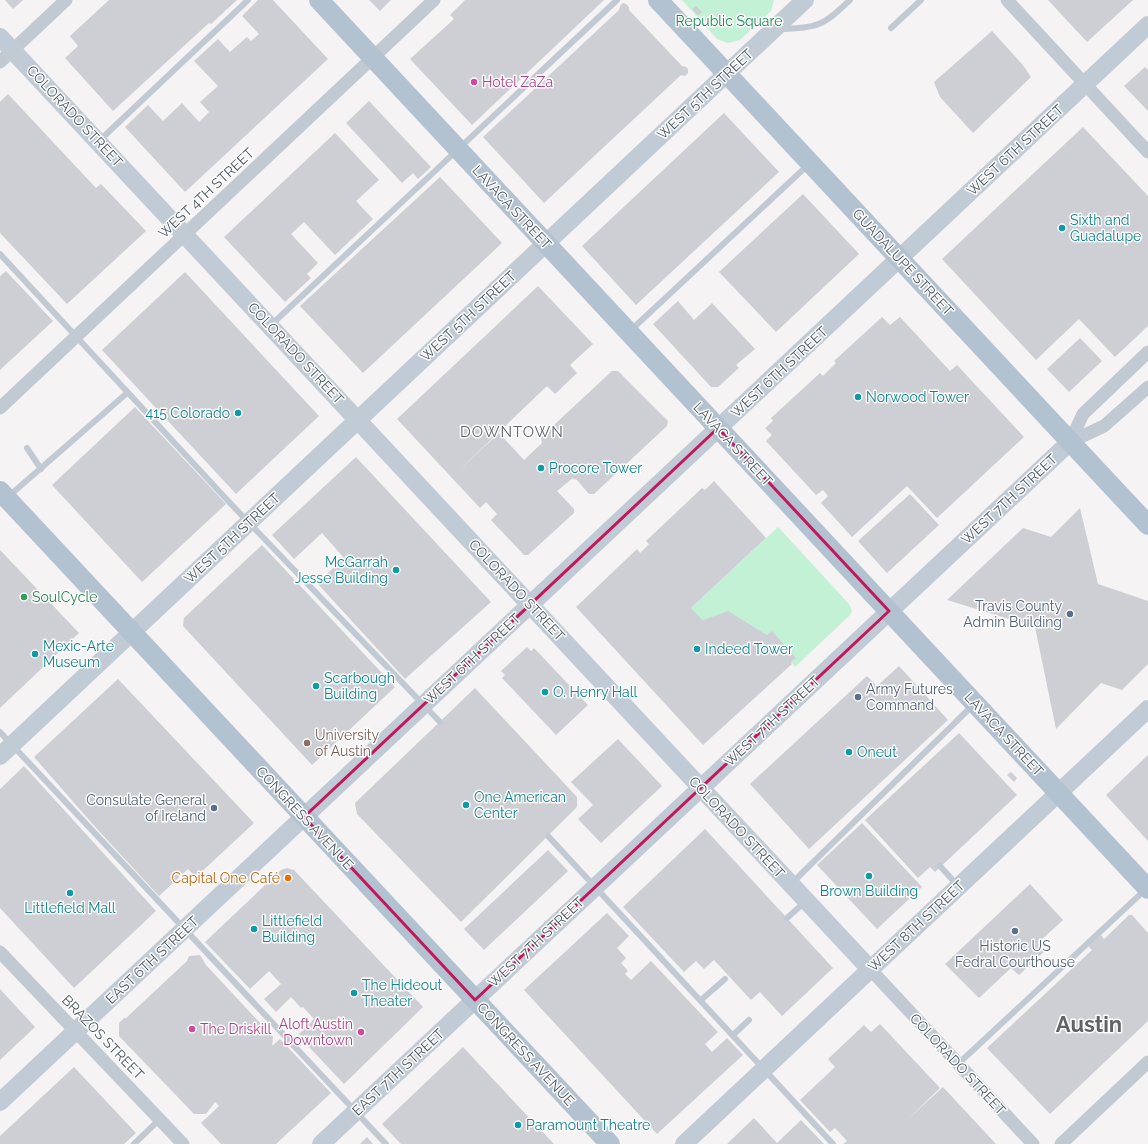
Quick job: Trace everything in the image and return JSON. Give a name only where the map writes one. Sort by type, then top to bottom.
[{"type":"main road","name":"LAVACA STREET","points":[[319,0],[1148,888]]},
{"type":"main road","name":"GUADALUPE STREET","points":[[658,0],[1148,525]]},
{"type":"main road","name":"WEST 5TH STREET","points":[[4,744],[132,632],[805,0]]},
{"type":"main road","name":"WEST 6TH STREET","points":[[304,817],[1148,25]]},
{"type":"main road","name":"COLORADO STREET","points":[[0,37],[6,56],[98,142],[870,970]]},
{"type":"main road","name":"WEST 7TH STREET","points":[[475,1000],[1070,442]]},
{"type":"main road","name":"CONGRESS AVENUE","points":[[3,494],[610,1144]]},
{"type":"main road","name":"WEST 8TH STREET","points":[[684,1144],[1148,709]]},
{"type":"main road","name":"EAST 6TH STREET","points":[[0,1102],[304,817]]},
{"type":"main road","name":"EAST 7TH STREET","points":[[321,1144],[475,1000]]},
{"type":"street","points":[[6,56],[66,0]]},
{"type":"street","name":"WEST 4TH STREET","points":[[0,408],[434,0]]},
{"type":"street","points":[[1006,0],[1148,152]]},
{"type":"street","name":"WEST 7TH STREET","points":[[1070,442],[1083,414],[1148,352]]},
{"type":"street","name":"WEST 7TH STREET","points":[[1070,442],[1104,426],[1148,387]]},
{"type":"street","name":"BRAZOS STREET","points":[[0,952],[183,1144]]},
{"type":"street","name":"COLORADO STREET","points":[[870,970],[1033,1144]]},
{"type":"street","points":[[1061,1144],[1148,1062]]},
{"type":"lane","points":[[98,142],[248,0]]},
{"type":"lane","points":[[270,326],[617,0]]},
{"type":"lane","points":[[774,29],[812,28],[820,25],[829,20],[850,0]]},
{"type":"lane","points":[[891,28],[921,0]]},
{"type":"lane","points":[[629,332],[810,163]]},
{"type":"lane","points":[[0,254],[248,523],[440,722]]},
{"type":"lane","points":[[3,494],[41,469],[127,393]]},
{"type":"lane","points":[[27,448],[41,469]]},
{"type":"lane","points":[[791,884],[975,703]]},
{"type":"lane","points":[[4,744],[184,929],[386,1144]]},
{"type":"lane","points":[[548,836],[596,886],[833,1144]]},
{"type":"lane","points":[[940,866],[959,886]]},
{"type":"lane","points":[[958,1064],[1148,888]]},
{"type":"lane","points":[[787,918],[806,901]]},
{"type":"lane","points":[[701,1000],[725,979]]},
{"type":"lane","points":[[733,1035],[749,1020]]},
{"type":"lane","points":[[134,1144],[160,1119]]},
{"type":"highlighted area","points":[[718,428],[889,611],[475,1000],[304,817]]},
{"type":"green space","name":"Republic Square","points":[[682,0],[774,0],[771,11],[740,40],[728,43],[717,39]]},
{"type":"green space","points":[[778,527],[849,604],[852,611],[850,615],[795,667],[791,662],[703,620],[691,608]]},
{"type":"building","points":[[5,0],[23,0],[13,9]]},
{"type":"building","points":[[109,0],[237,0],[211,24],[209,23],[113,111],[65,58],[78,46],[70,36]]},
{"type":"building","points":[[258,0],[273,0],[328,59],[185,192],[125,127],[148,105],[163,121],[182,103],[199,122],[209,112],[200,102],[218,86],[194,61],[218,39],[230,52],[247,37],[251,41],[259,34],[242,16]]},
{"type":"building","points":[[369,0],[391,0],[380,11]]},
{"type":"building","name":"Hotel ZaZa","points":[[465,0],[604,0],[472,125],[410,59],[454,19],[450,15]]},
{"type":"building","points":[[1048,0],[1133,0],[1087,42]]},
{"type":"building","points":[[623,3],[629,7],[629,10],[682,66],[688,69],[688,73],[685,76],[681,75],[544,203],[483,137],[619,10]]},
{"type":"building","points":[[696,6],[702,12],[698,15],[692,9]]},
{"type":"building","points":[[992,31],[1022,64],[1031,77],[973,133],[940,97],[934,82]]},
{"type":"building","points":[[1145,67],[1148,70],[1148,111],[1124,86]]},
{"type":"building","points":[[8,94],[96,188],[101,184],[146,231],[67,304],[0,233],[0,102]]},
{"type":"building","points":[[369,101],[431,167],[418,179],[413,173],[402,183],[346,123]]},
{"type":"building","points":[[724,113],[779,172],[636,305],[582,246]]},
{"type":"building","name":"Sixth and Guadalupe","points":[[1083,127],[1148,196],[1148,326],[1115,357],[1079,319],[1036,360],[942,259]]},
{"type":"building","points":[[335,133],[379,180],[356,201],[373,219],[335,255],[304,222],[291,234],[318,263],[307,274],[311,278],[285,302],[224,237]]},
{"type":"building","points":[[440,177],[502,243],[363,373],[300,306]]},
{"type":"building","points":[[803,194],[859,254],[776,332],[719,272]]},
{"type":"building","points":[[6,271],[53,321],[0,370],[0,276]]},
{"type":"building","points":[[185,272],[319,416],[236,494],[102,350]]},
{"type":"building","points":[[538,286],[593,344],[570,365],[577,373],[555,394],[547,386],[455,474],[499,433],[524,460],[542,443],[541,437],[612,371],[618,371],[668,421],[667,426],[594,494],[589,494],[576,479],[574,480],[573,478],[557,491],[574,509],[574,513],[528,555],[524,555],[491,520],[497,514],[486,502],[480,508],[397,419]]},
{"type":"building","points":[[678,301],[694,320],[712,303],[755,349],[736,365],[739,368],[718,387],[711,387],[653,324]]},
{"type":"building","points":[[882,317],[890,325],[900,317],[950,371],[957,365],[1024,437],[937,518],[907,486],[852,537],[821,503],[828,496],[823,490],[816,495],[766,441],[772,435],[765,428],[773,421],[771,418],[820,373],[823,376],[836,363],[834,361]]},
{"type":"building","points":[[1080,338],[1102,361],[1069,392],[1047,369]]},
{"type":"building","points":[[135,407],[226,504],[142,582],[52,485]]},
{"type":"building","name":"McGarrah Jesse Building","points":[[356,457],[491,602],[405,679],[317,583],[344,558],[322,533],[294,559],[272,535]]},
{"type":"building","name":"Indeed Tower","points":[[714,481],[766,538],[691,608],[703,620],[728,611],[767,635],[772,631],[796,658],[791,662],[792,664],[703,745],[576,607],[637,549],[640,553],[649,544],[646,541],[702,488],[705,490]]},
{"type":"building","points":[[910,494],[939,525],[887,573],[858,541]]},
{"type":"building","name":"Travis County Admin Building","points":[[1080,508],[1098,584],[1148,601],[1148,664],[1122,690],[1101,683],[1056,729],[1035,627],[947,600],[1023,528],[1051,537]]},
{"type":"building","points":[[262,545],[395,687],[312,765],[183,626],[184,618]]},
{"type":"building","points":[[0,550],[79,633],[0,708]]},
{"type":"building","name":"O. Henry Hall","points":[[527,647],[531,651],[534,648],[588,705],[556,735],[502,678],[505,675],[501,671]]},
{"type":"building","name":"Oneut","points":[[899,666],[948,720],[809,849],[750,784],[867,676],[877,686]]},
{"type":"building","points":[[118,679],[254,823],[196,877],[188,869],[159,896],[97,829],[34,757]]},
{"type":"building","name":"One American Center","points":[[475,688],[577,797],[577,807],[461,922],[357,814],[355,803]]},
{"type":"building","points":[[959,733],[1017,795],[935,872],[930,867],[918,878],[865,820]]},
{"type":"building","points":[[618,739],[662,786],[601,843],[578,819],[593,805],[571,782]]},
{"type":"building","points":[[1148,755],[1148,841],[1106,795]]},
{"type":"building","name":"Littlefield Mall","points":[[24,766],[156,911],[74,988],[0,908],[0,789]]},
{"type":"building","points":[[1011,772],[1017,778],[1014,782],[1007,775]]},
{"type":"building","name":"Brown Building","points":[[862,823],[922,887],[877,929],[817,865]]},
{"type":"building","points":[[705,829],[833,968],[782,1016],[760,992],[751,1000],[714,960],[704,969],[696,961],[684,972],[623,907]]},
{"type":"building","points":[[548,850],[568,871],[484,950],[464,929]]},
{"type":"building","points":[[287,868],[294,870],[423,1007],[344,1084],[309,1047],[310,1045],[299,1034],[314,1019],[303,1007],[301,1008],[291,997],[276,1012],[264,999],[281,984],[269,971],[250,989],[205,942],[281,870]]},
{"type":"building","name":"Historic US Fedral Courthouse","points":[[1030,884],[1063,920],[1038,943],[1046,950],[1019,975],[1011,968],[979,998],[945,964]]},
{"type":"building","points":[[607,913],[629,936],[617,948],[626,958],[621,963],[628,971],[625,974],[631,980],[651,961],[718,1032],[705,1044],[712,1052],[727,1038],[743,1055],[657,1134],[524,990]]},
{"type":"building","points":[[1129,915],[1132,915],[1148,933],[1148,1021],[1050,1114],[987,1048],[1092,950],[1088,946],[1101,935],[1104,939]]},
{"type":"building","name":"The Driskill","points":[[200,955],[206,965],[273,1037],[272,1046],[280,1039],[331,1093],[276,1144],[221,1144],[201,1123],[219,1106],[215,1102],[206,1114],[194,1114],[119,1036],[119,1023],[124,1018],[126,1018],[187,961],[189,956]]},
{"type":"building","points":[[0,989],[35,1027],[0,1060]]},
{"type":"building","points":[[880,1024],[940,1088],[908,1119],[943,1087],[996,1144],[843,1144],[847,1141],[835,1128],[830,1132],[800,1100],[835,1067],[828,1059],[864,1025],[871,1032]]},
{"type":"building","points":[[463,1047],[554,1144],[401,1144],[382,1124]]},
{"type":"building","points":[[74,1067],[136,1133],[124,1144],[0,1144],[0,1136]]},
{"type":"building","points":[[754,1118],[777,1143],[801,1120],[824,1144],[727,1144]]},
{"type":"building","points":[[367,1137],[373,1144],[360,1144]]},
{"type":"place","name":"Hotel ZaZa","points":[[474,82]]},
{"type":"place","name":"Sixth and Guadalupe","points":[[1062,228]]},
{"type":"place","name":"Norwood Tower","points":[[858,397]]},
{"type":"place","name":"415 Colorado","points":[[238,413]]},
{"type":"place","name":"Procore Tower","points":[[541,468]]},
{"type":"place","name":"McGarrah Jesse Building","points":[[396,570]]},
{"type":"place","name":"SoulCycle","points":[[24,597]]},
{"type":"place","name":"Travis County Admin Building","points":[[1070,614]]},
{"type":"place","name":"Indeed Tower","points":[[697,649]]},
{"type":"place","name":"Mexic-Arte Museum","points":[[35,654]]},
{"type":"place","name":"Scarbough Building","points":[[316,686]]},
{"type":"place","name":"O. Henry Hall","points":[[545,692]]},
{"type":"place","name":"Army Futures Command","points":[[858,697]]},
{"type":"place","name":"University of Austin","points":[[307,743]]},
{"type":"place","name":"Oneut","points":[[849,752]]},
{"type":"place","name":"One American Center","points":[[466,805]]},
{"type":"place","name":"Consulate General of Ireland","points":[[214,808]]},
{"type":"place","name":"Brown Building","points":[[869,876]]},
{"type":"place","name":"Capital One Café","points":[[288,878]]},
{"type":"place","name":"Littlefield Mall","points":[[70,893]]},
{"type":"place","name":"Littlefield Building","points":[[254,929]]},
{"type":"place","name":"Historic US Fedral Courthouse","points":[[1015,931]]},
{"type":"place","name":"The Hideout Theater","points":[[354,993]]},
{"type":"place","name":"The Driskill","points":[[192,1029]]},
{"type":"place","name":"Aloft Austin Downtown","points":[[361,1032]]},
{"type":"place","name":"Paramount Theatre","points":[[518,1125]]},
{"type":"district","name":"DOWNTOWN","points":[[512,432]]},
{"type":"district","name":"Austin","points":[[1089,1024]]}]
